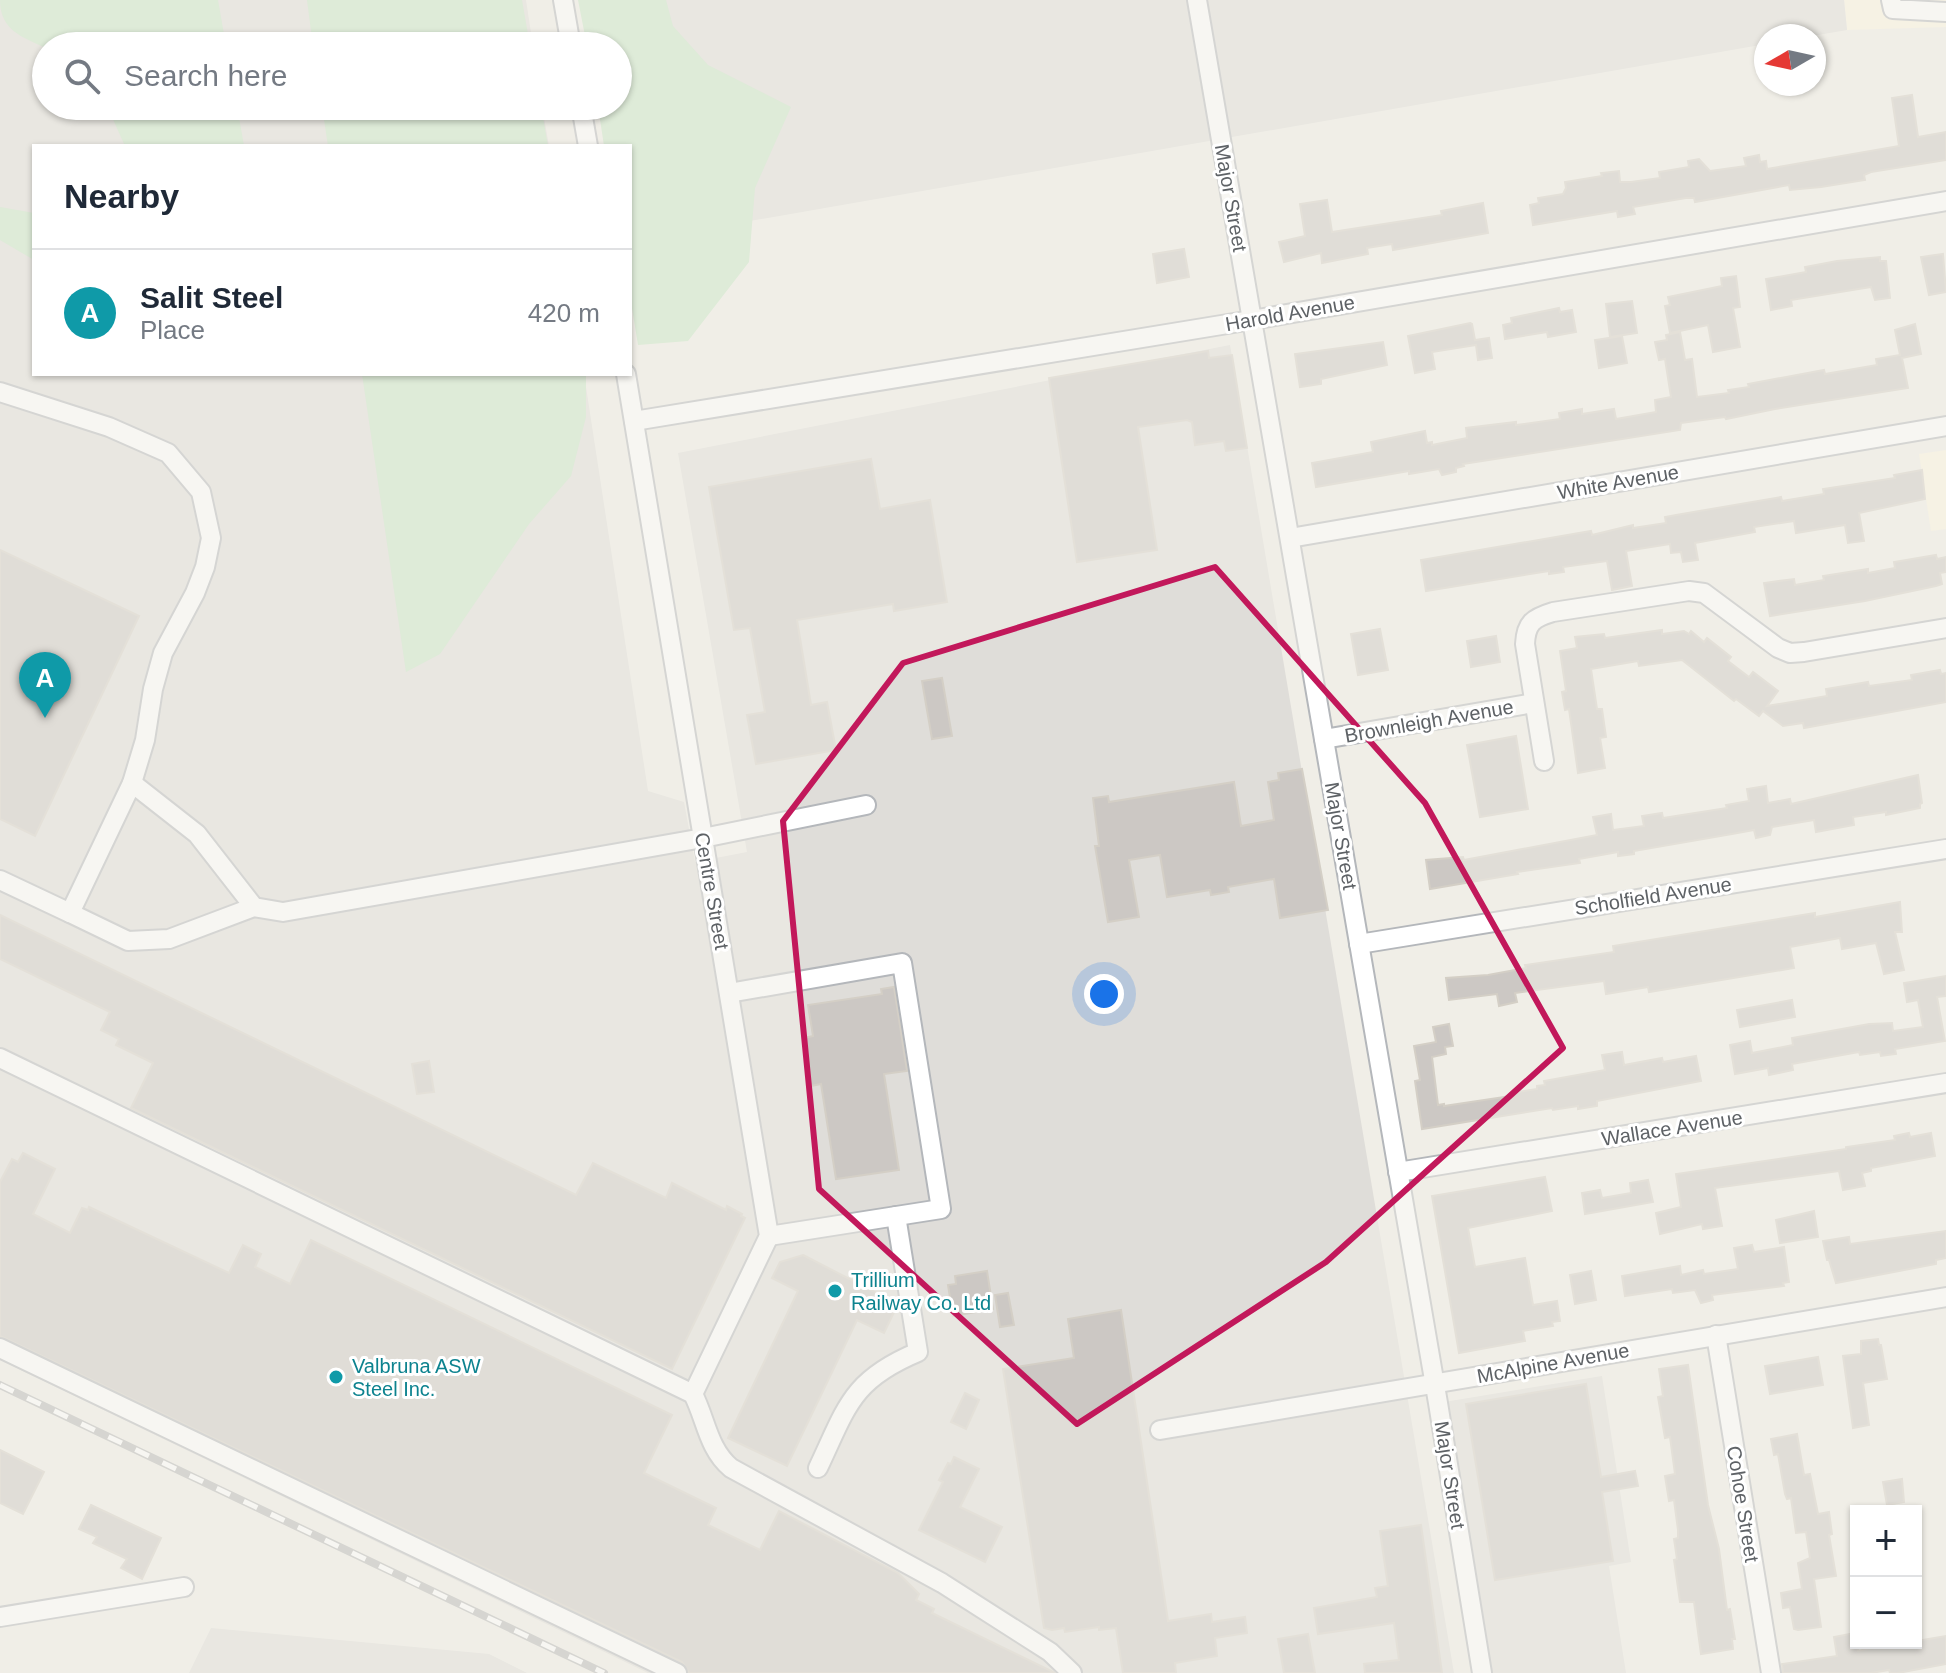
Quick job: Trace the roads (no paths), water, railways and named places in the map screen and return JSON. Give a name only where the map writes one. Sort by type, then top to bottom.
[{"type":"street","points":[[563,0],[569,32]]},
{"type":"street","name":"Major Street","points":[[1197,0],[1482,1673]]},
{"type":"street","points":[[1891,0],[1893,9],[1946,12]]},
{"type":"street","points":[[583,120],[588,144]]},
{"type":"street","name":"Harold Avenue","points":[[634,421],[1252,320],[1946,201]]},
{"type":"street","name":"Centre Street","points":[[626,376],[729,993],[766,1244]]},
{"type":"street","points":[[0,392],[109,427],[168,453],[201,492],[211,538],[195,593],[163,653],[153,689],[145,740],[132,783],[70,913]]},
{"type":"street","name":"White Avenue","points":[[1290,538],[1946,426]]},
{"type":"street","points":[[1544,761],[1525,644],[1526,628],[1536,617],[1674,592],[1704,593],[1778,648],[1790,653],[1946,628]]},
{"type":"street","name":"Brownleigh Avenue","points":[[1324,739],[1534,703]]},
{"type":"street","points":[[132,783],[197,834],[254,907]]},
{"type":"street","points":[[0,880],[128,941],[169,939],[254,907],[283,912],[703,838],[866,805]]},
{"type":"street","name":"Scholfield Avenue","points":[[1359,944],[1946,849]]},
{"type":"street","points":[[693,1394],[766,1244],[941,1209],[902,963],[729,993]]},
{"type":"street","points":[[0,1058],[693,1394],[716,1453],[731,1468],[942,1583],[1050,1652],[1072,1673]]},
{"type":"street","name":"Wallace Avenue","points":[[1398,1172],[1946,1083]]},
{"type":"street","points":[[818,1468],[854,1395],[866,1381],[880,1369],[918,1352],[896,1216]]},
{"type":"street","name":"McAlpine Avenue","points":[[1160,1430],[1946,1297]]},
{"type":"street","name":"Cohoe Street","points":[[1716,1335],[1771,1673]]},
{"type":"street","points":[[0,1348],[677,1673]]},
{"type":"street","points":[[0,1617],[184,1587]]},
{"type":"railway","points":[[0,1385],[604,1673]]},
{"type":"place","name":"Salit Steel","points":[[45,718]]},
{"type":"place","name":"Trillium Railway Co. Ltd","points":[[835,1291]]},
{"type":"place","name":"Valbruna ASW Steel Inc.","points":[[336,1377]]}]
